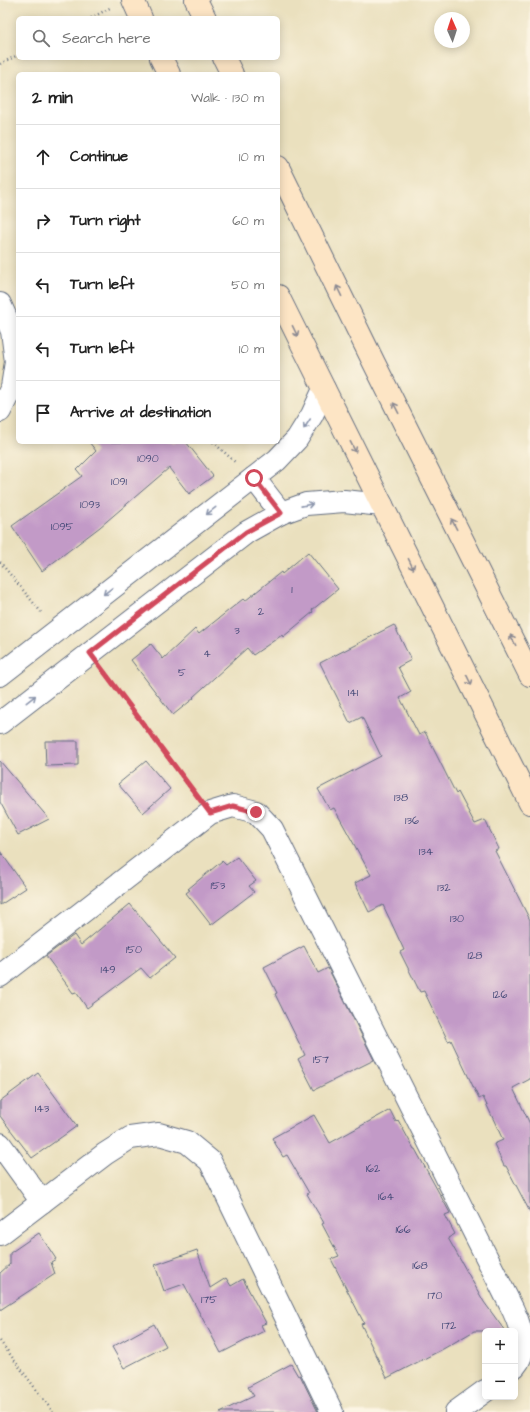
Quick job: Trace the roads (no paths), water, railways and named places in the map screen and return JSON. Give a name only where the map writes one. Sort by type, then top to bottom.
[{"type":"street","points":[[132,0],[140,16]]},
{"type":"street","points":[[196,0],[204,16]]},
{"type":"street","points":[[162,60],[168,72]]},
{"type":"street","points":[[225,60],[231,72]]},
{"type":"street","points":[[280,171],[530,675]]},
{"type":"street","points":[[280,300],[530,803]]},
{"type":"street","points":[[0,304],[12,331],[16,362],[12,387],[0,412]]},
{"type":"street","points":[[0,674],[277,460],[297,439],[312,415],[324,389]]},
{"type":"street","points":[[254,478],[281,513]]},
{"type":"street","points":[[0,723],[246,532],[281,513],[306,504],[344,501],[382,506]]},
{"type":"street","points":[[0,976],[210,813],[233,806],[256,812],[272,829],[525,1324],[523,1344],[516,1364]]},
{"type":"street","points":[[0,1234],[105,1154],[130,1138],[159,1134],[187,1142],[210,1161],[332,1412]]},
{"type":"street","points":[[0,1144],[42,1202]]},
{"type":"street","points":[[456,1412],[482,1393]]}]
